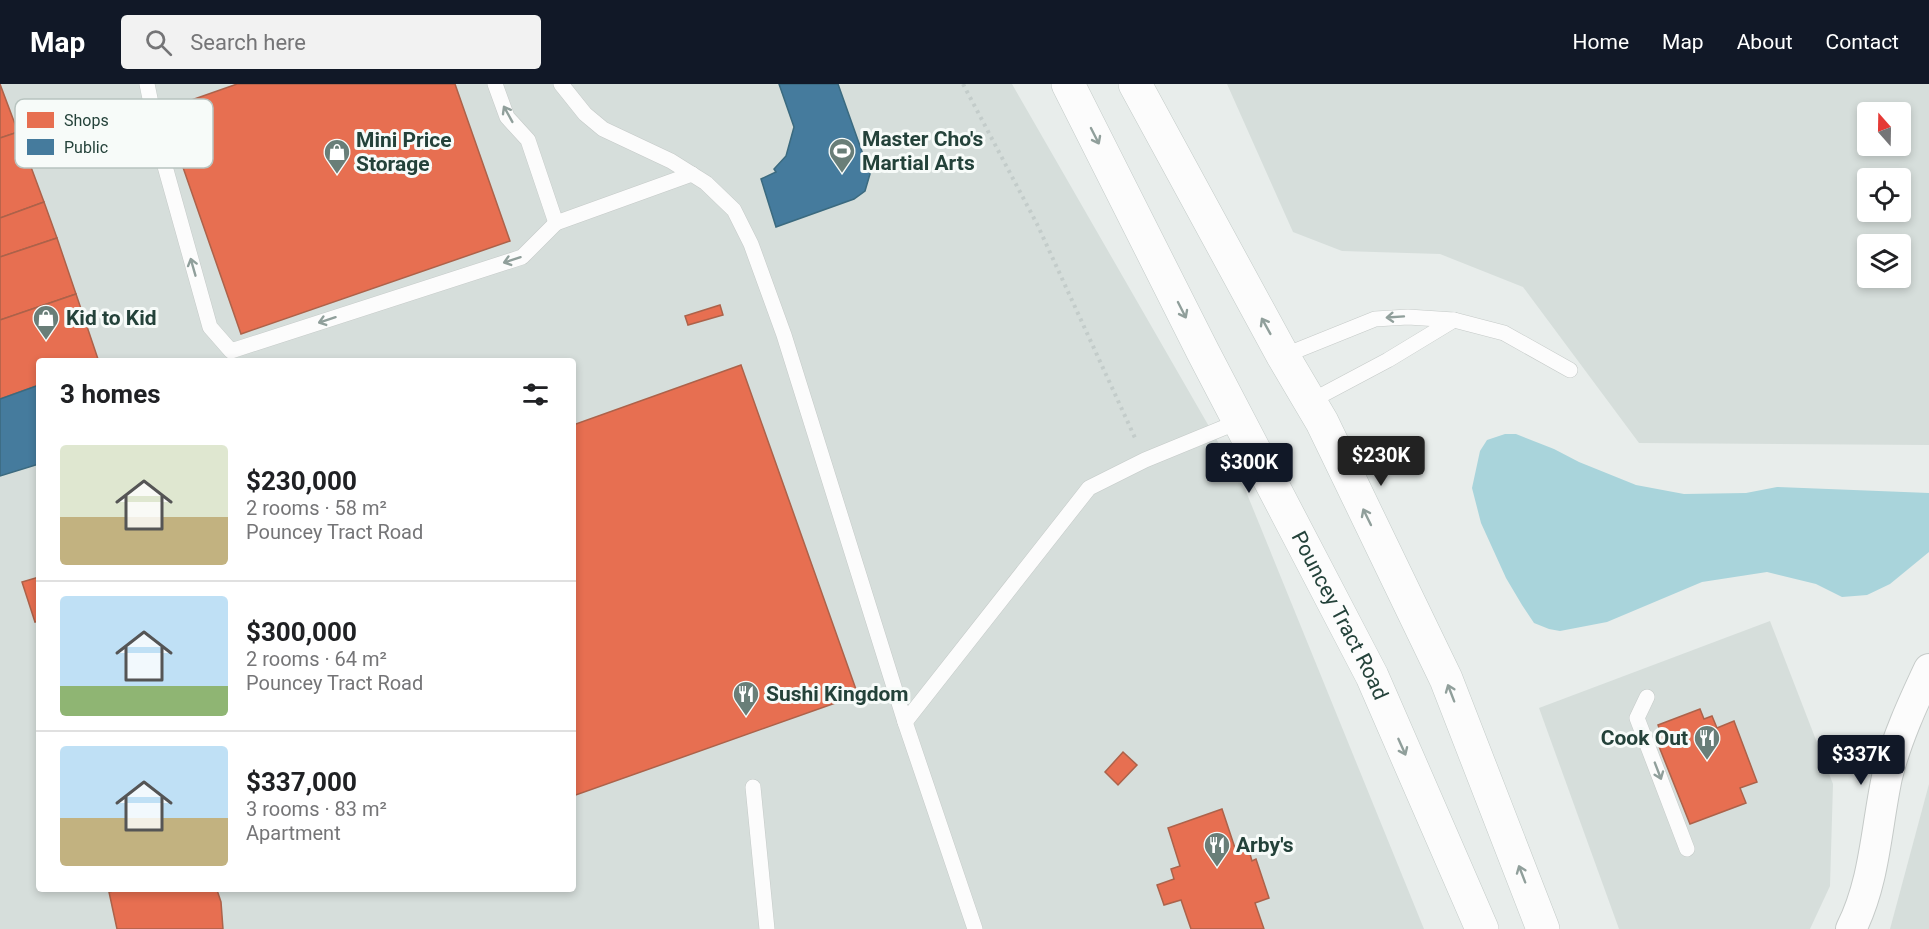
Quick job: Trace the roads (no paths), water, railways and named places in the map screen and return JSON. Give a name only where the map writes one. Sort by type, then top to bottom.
[{"type":"main road","name":"Pouncey Tract Road","points":[[1068,84],[1372,676],[1482,929]]},
{"type":"main road","points":[[1135,84],[1283,356],[1322,422],[1446,679],[1543,929]]},
{"type":"street","points":[[1851,929],[1861,909],[1874,860],[1887,776],[1914,700],[1929,669]]},
{"type":"lane","points":[[147,84],[150,99]]},
{"type":"lane","points":[[495,84],[507,117],[528,140],[556,223]]},
{"type":"lane","points":[[561,84],[585,114],[603,129],[671,161],[706,183],[734,210],[751,244],[784,335],[905,722],[975,929]]},
{"type":"lane","points":[[165,168],[210,327],[231,351],[522,257],[556,223],[692,174]]},
{"type":"lane","points":[[1283,356],[1375,319],[1408,317],[1454,320],[1504,333],[1570,370]]},
{"type":"lane","points":[[1309,402],[1388,360],[1454,320]]},
{"type":"lane","points":[[905,722],[1074,503],[1089,489],[1145,460],[1240,422]]},
{"type":"lane","points":[[1647,697],[1637,718],[1687,849]]},
{"type":"lane","points":[[753,787],[767,929]]},
{"type":"water","points":[[1505,434],[1516,434],[1636,485],[1684,494],[1746,493],[1777,487],[1929,493],[1929,552],[1890,584],[1867,595],[1842,597],[1816,584],[1767,572],[1702,582],[1607,622],[1560,631],[1549,629],[1534,623],[1506,578],[1481,523],[1472,488],[1480,451],[1487,440]]},
{"type":"place","name":"Master Cho's Martial Arts","points":[[842,174]]},
{"type":"place","name":"Mini Price Storage","points":[[337,175]]},
{"type":"place","name":"Kid to Kid","points":[[46,341]]},
{"type":"place","name":"Sushi Kingdom","points":[[746,717]]},
{"type":"place","name":"Cook Out","points":[[1707,761]]},
{"type":"place","name":"Arby's","points":[[1217,868]]}]
